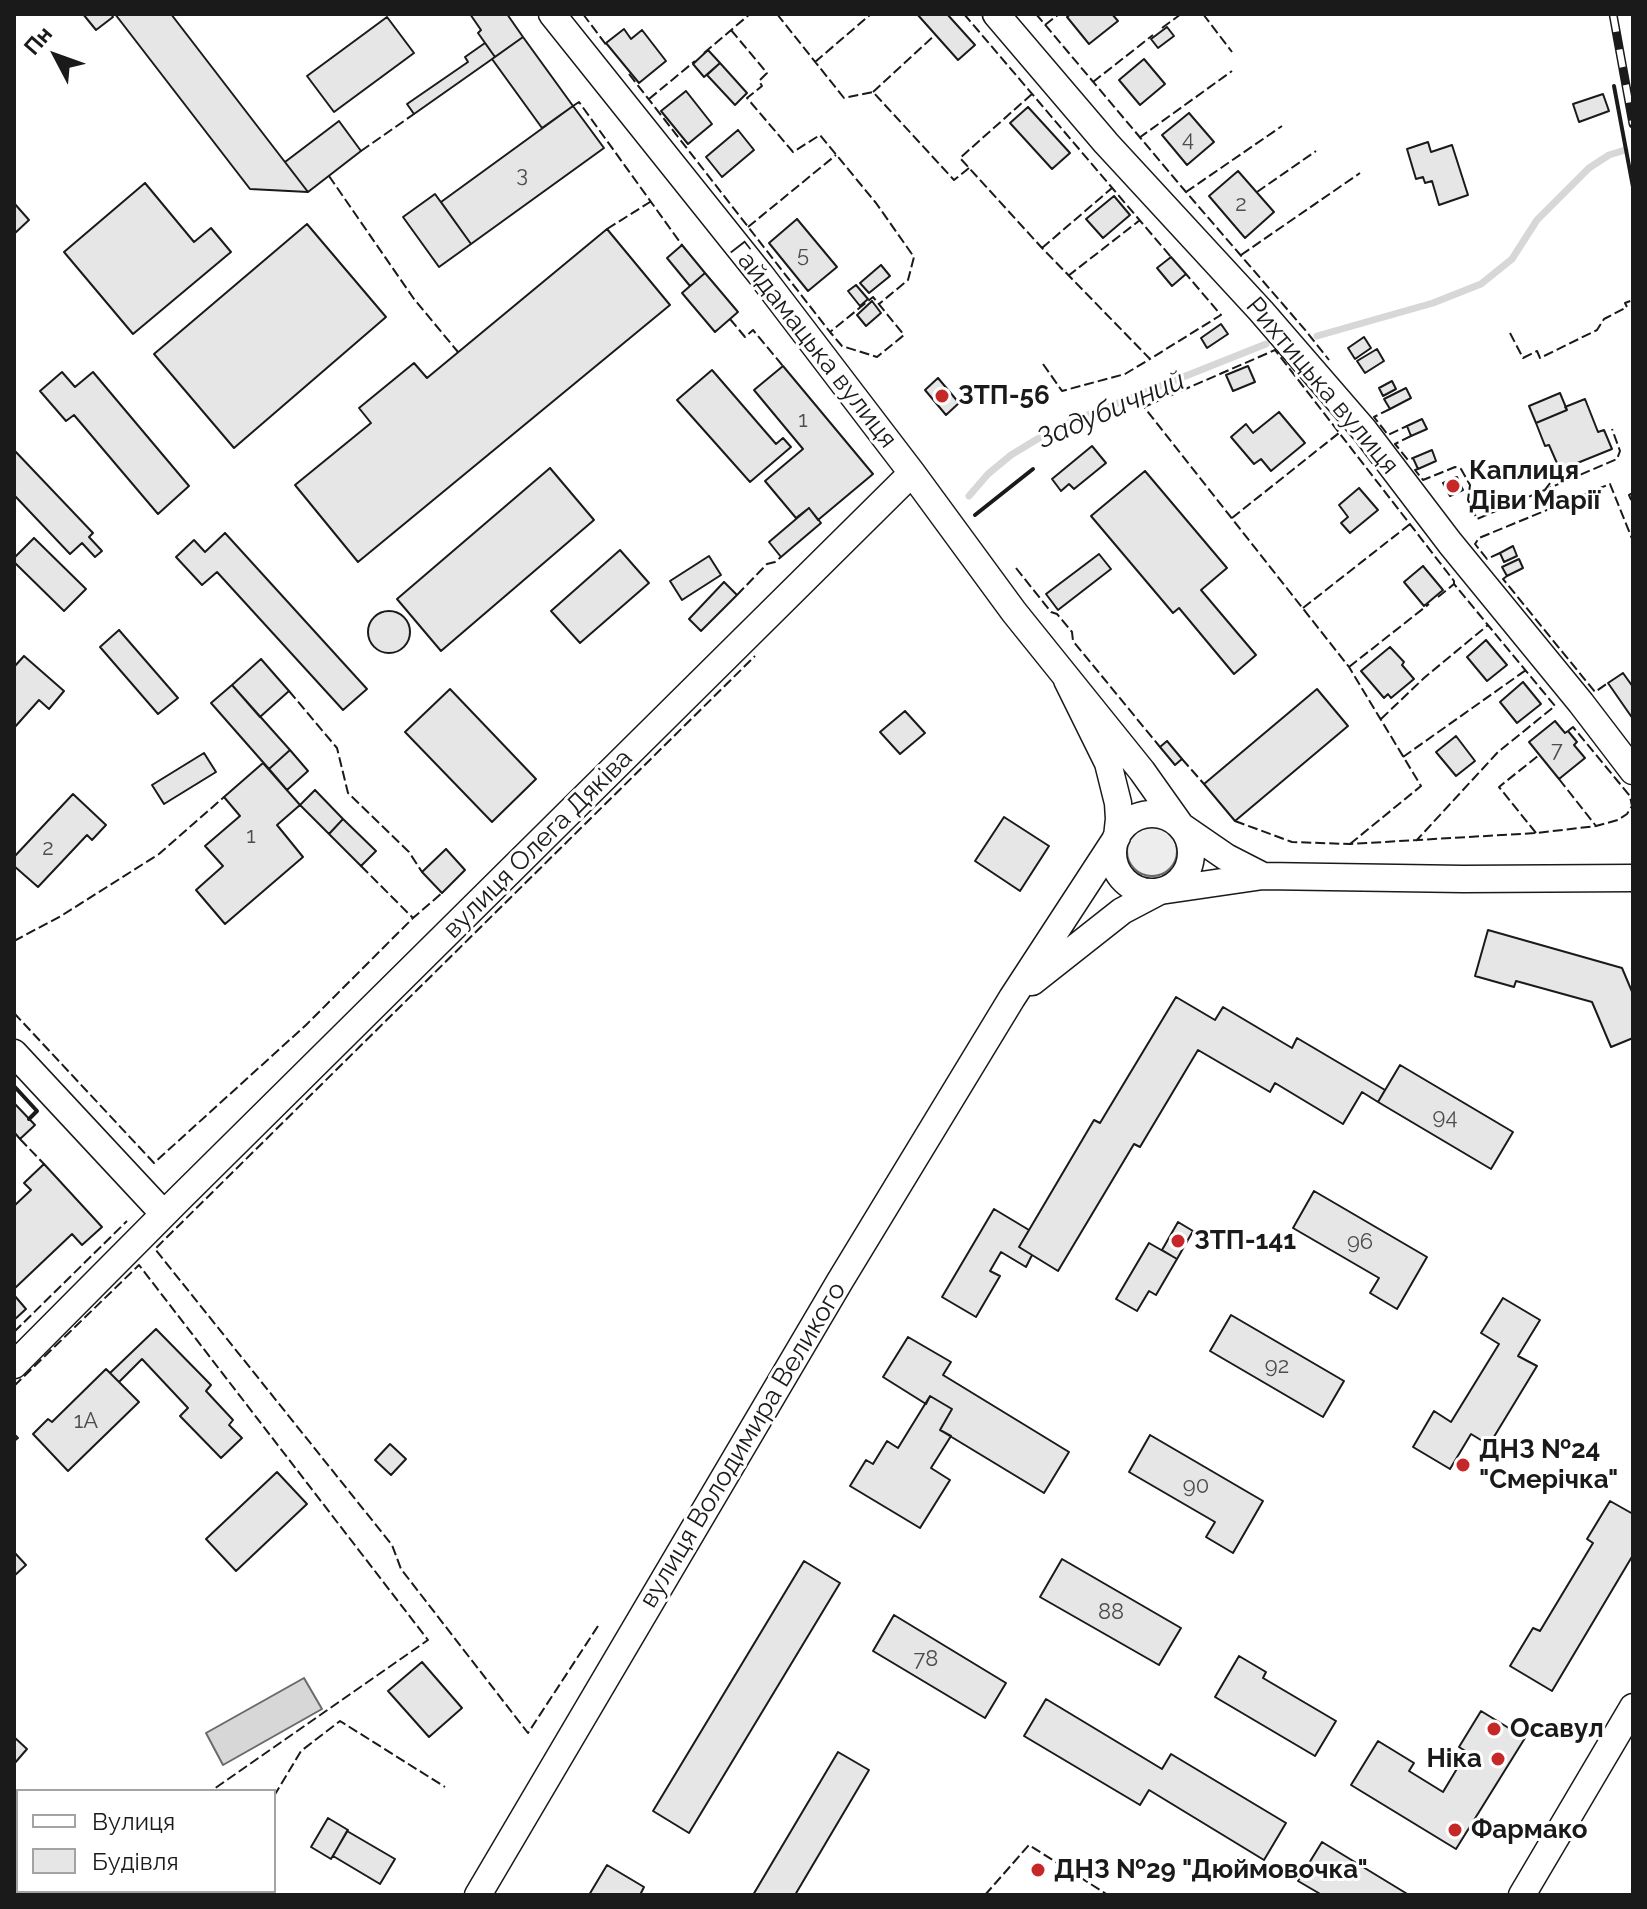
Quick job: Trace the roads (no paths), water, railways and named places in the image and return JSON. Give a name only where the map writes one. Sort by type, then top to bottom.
[{"type":"street","name":"Гайдамацька вулиця","points":[[552,14],[760,274],[1014,612],[1142,771],[1181,826]]},
{"type":"street","name":"Рихтицька вулиця","points":[[996,14],[1106,143],[1257,307],[1364,430],[1450,543],[1633,771]]},
{"type":"street","name":"вулиця Олега Дяківа","points":[[14,1365],[912,473]]},
{"type":"street","name":"Гайдамацька вулиця","points":[[1067,680],[1108,763],[1118,803],[1117,837]]},
{"type":"street","points":[[1152,814],[1181,826],[1191,848],[1187,871],[1181,880],[1160,891],[1130,886],[1122,878],[1114,859],[1117,837],[1131,821],[1152,814]]},
{"type":"street","name":"вулиця Володимира Великого","points":[[1181,826],[1226,857],[1263,876]]},
{"type":"street","name":"вулиця Володимира Великого","points":[[478,1895],[840,1281],[1012,998],[1117,837]]},
{"type":"street","name":"вулиця Володимира Великого","points":[[1012,998],[1122,911],[1160,891],[1263,876],[1630,879]]},
{"type":"street","points":[[14,1053],[164,1214]]},
{"type":"street","points":[[1522,1895],[1633,1707]]},
{"type":"waterway","name":"Задубичний","points":[[1317,336],[1433,303],[1481,284],[1512,259],[1537,220],[1589,168],[1609,155],[1625,150]]},
{"type":"waterway","name":"Задубичний","points":[[969,496],[988,474],[1011,455],[1044,435],[1266,344]]},
{"type":"railway","points":[[1613,14],[1633,124]]},
{"type":"place","name":"ЗТП-56","points":[[942,396]]},
{"type":"place","name":"Каплиця Діви Марії","points":[[1453,486]]},
{"type":"place","name":"ЗТП-141","points":[[1178,1241]]},
{"type":"place","name":"ДНЗ №24 \"Смерічка\"","points":[[1463,1465]]},
{"type":"place","name":"Осавул","points":[[1494,1729]]},
{"type":"place","name":"Ніка","points":[[1498,1759]]},
{"type":"place","name":"Фармако","points":[[1455,1830]]},
{"type":"place","name":"ДНЗ №29 \"Дюймовочка\"","points":[[1038,1870]]}]
